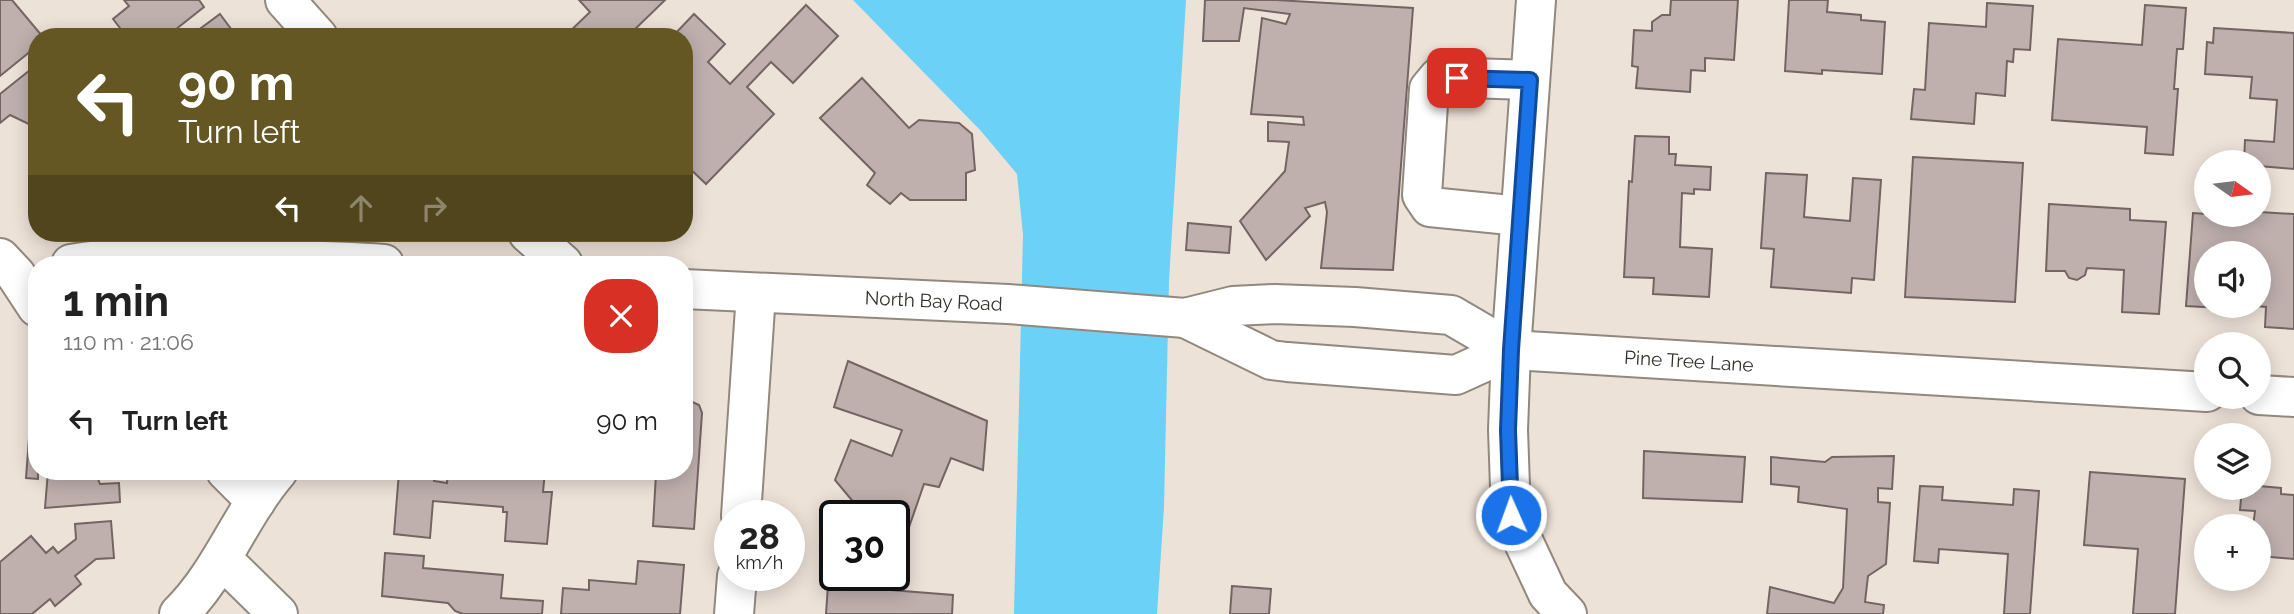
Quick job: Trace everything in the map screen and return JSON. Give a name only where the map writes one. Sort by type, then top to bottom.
[{"type":"street","points":[[285,0],[310,28]]},
{"type":"street","points":[[1536,0],[1511,350],[1508,430],[1511,515],[1548,594],[1567,614]]},
{"type":"street","points":[[1520,216],[1430,207],[1422,195],[1429,89],[1439,77],[1530,80]]},
{"type":"street","points":[[538,242],[554,256]]},
{"type":"street","points":[[13,271],[28,294]]},
{"type":"street","name":"North Bay Road","points":[[693,289],[1008,304],[1185,318]]},
{"type":"street","points":[[742,500],[757,293]]},
{"type":"street","points":[[1185,318],[1233,306],[1275,304],[1451,315],[1511,350]]},
{"type":"street","points":[[1351,367],[1355,307]]},
{"type":"street","name":"Pine Tree Lane","points":[[1185,318],[1271,360],[1351,367],[1457,374],[1511,350],[2194,391]]},
{"type":"street","points":[[2271,396],[2294,397]]},
{"type":"street","points":[[235,480],[256,501]]},
{"type":"street","points":[[179,614],[222,559],[271,480]]},
{"type":"street","points":[[222,559],[278,614]]},
{"type":"street","points":[[734,614],[736,591]]},
{"type":"water","points":[[853,0],[1186,0],[1169,281],[1164,507],[1157,614],[1014,614],[1023,235],[1017,174],[981,131]]},
{"type":"building","points":[[0,0],[12,0],[35,28],[28,28],[28,53],[0,76]]},
{"type":"building","points":[[124,0],[199,0],[204,7],[177,28],[120,28],[113,19],[129,6]]},
{"type":"building","points":[[579,0],[665,0],[636,28],[573,28],[590,12]]},
{"type":"building","points":[[1205,0],[1276,0],[1413,8],[1393,270],[1321,268],[1327,212],[1325,202],[1305,208],[1310,216],[1266,260],[1240,221],[1285,171],[1289,142],[1268,141],[1268,122],[1304,125],[1303,117],[1251,114],[1262,18],[1286,24],[1290,14],[1244,8],[1239,41],[1203,41]]},
{"type":"building","points":[[1671,0],[1738,0],[1734,60],[1705,58],[1705,71],[1691,70],[1690,92],[1636,88],[1638,67],[1632,66],[1634,30],[1652,31],[1652,22],[1662,15],[1670,15]]},
{"type":"building","points":[[1789,0],[1828,0],[1827,12],[1861,15],[1861,20],[1885,22],[1882,74],[1822,70],[1822,74],[1785,71]]},
{"type":"building","points":[[1987,3],[2033,6],[2030,50],[2014,49],[2013,62],[2007,61],[2005,96],[1976,93],[1974,124],[1911,119],[1914,89],[1925,90],[1929,23],[1986,27]]},
{"type":"building","points":[[806,5],[838,36],[793,83],[771,62],[747,87],[774,114],[706,184],[693,172],[693,28],[681,28],[694,14],[725,44],[708,62],[730,84]]},
{"type":"building","points":[[2145,5],[2186,8],[2183,49],[2177,49],[2174,89],[2178,89],[2173,155],[2145,153],[2147,127],[2052,120],[2058,39],[2142,45]]},
{"type":"building","points":[[220,14],[230,28],[201,28]]},
{"type":"building","points":[[2214,28],[2294,33],[2294,169],[2272,167],[2272,150],[2245,150],[2245,140],[2274,142],[2277,100],[2250,98],[2252,77],[2205,74],[2207,42],[2213,43]]},
{"type":"building","points":[[28,72],[28,124],[10,115],[0,123],[0,94]]},
{"type":"building","points":[[862,78],[909,128],[919,120],[959,123],[972,134],[975,170],[966,173],[966,200],[910,200],[901,193],[890,204],[867,185],[875,173],[820,118]]},
{"type":"building","points":[[1635,136],[1669,137],[1669,154],[1676,154],[1675,165],[1711,167],[1710,190],[1694,189],[1694,194],[1682,193],[1680,247],[1712,249],[1709,297],[1653,294],[1654,278],[1624,277],[1629,181],[1632,182]]},
{"type":"building","points":[[1913,157],[2023,163],[2015,302],[1905,297]]},
{"type":"building","points":[[1766,173],[1807,175],[1804,217],[1850,221],[1853,178],[1881,180],[1874,280],[1852,278],[1851,293],[1771,287],[1774,249],[1761,248]]},
{"type":"building","points":[[2049,204],[2130,209],[2130,220],[2166,222],[2159,314],[2122,312],[2124,270],[2087,268],[2085,275],[2077,280],[2069,278],[2065,271],[2046,271]]},
{"type":"building","points":[[2193,213],[2194,228],[2272,228],[2272,213],[2294,214],[2294,329],[2265,327],[2265,318],[2271,318],[2271,241],[2194,241],[2194,306],[2186,306]]},
{"type":"building","points":[[1188,223],[1231,227],[1229,253],[1186,250]]},
{"type":"building","points":[[848,361],[987,421],[983,470],[951,458],[939,487],[924,484],[910,524],[910,500],[852,500],[835,480],[851,440],[892,456],[902,430],[834,407]]},
{"type":"building","points":[[693,402],[699,405],[702,413],[694,529],[653,526],[656,480],[693,480]]},
{"type":"building","points":[[1644,451],[1745,457],[1742,502],[1643,498]]},
{"type":"building","points":[[1894,456],[1892,489],[1878,488],[1878,502],[1890,503],[1886,564],[1868,576],[1865,602],[1884,605],[1883,614],[1767,614],[1770,587],[1834,603],[1843,588],[1847,509],[1798,502],[1799,487],[1771,484],[1771,457],[1825,462],[1832,457]]},
{"type":"building","points":[[2090,472],[2185,479],[2175,614],[2133,614],[2138,549],[2084,545]]},
{"type":"building","points":[[47,480],[98,480],[100,484],[119,483],[120,502],[45,508]]},
{"type":"building","points":[[398,480],[434,480],[447,483],[447,480],[544,480],[543,492],[552,492],[547,544],[505,541],[507,512],[503,512],[503,507],[433,501],[430,538],[394,534]]},
{"type":"building","points":[[1920,486],[1943,487],[1942,500],[2013,505],[2014,489],[2039,491],[2030,614],[2004,614],[2008,554],[1939,549],[1938,563],[1914,561]]},
{"type":"building","points":[[2271,487],[2281,488],[2281,494],[2294,495],[2294,559],[2271,557],[2271,514],[2240,510],[2241,500],[2271,500]]},
{"type":"building","points":[[111,521],[114,558],[96,559],[75,576],[81,584],[55,606],[50,599],[32,614],[0,614],[0,562],[31,536],[46,553],[53,547],[58,553],[76,539],[75,524]]},
{"type":"building","points":[[385,553],[424,556],[423,568],[503,575],[501,598],[543,601],[542,614],[463,614],[455,611],[448,603],[382,596]]},
{"type":"building","points":[[638,561],[684,565],[680,614],[561,614],[563,588],[589,590],[589,580],[636,584]]},
{"type":"building","points":[[1232,586],[1271,589],[1269,614],[1230,614]]},
{"type":"building","points":[[828,591],[903,591],[953,595],[952,614],[826,614]]},
{"type":"route","points":[[1457,78],[1530,80],[1511,350],[1508,430],[1511,515]]}]
